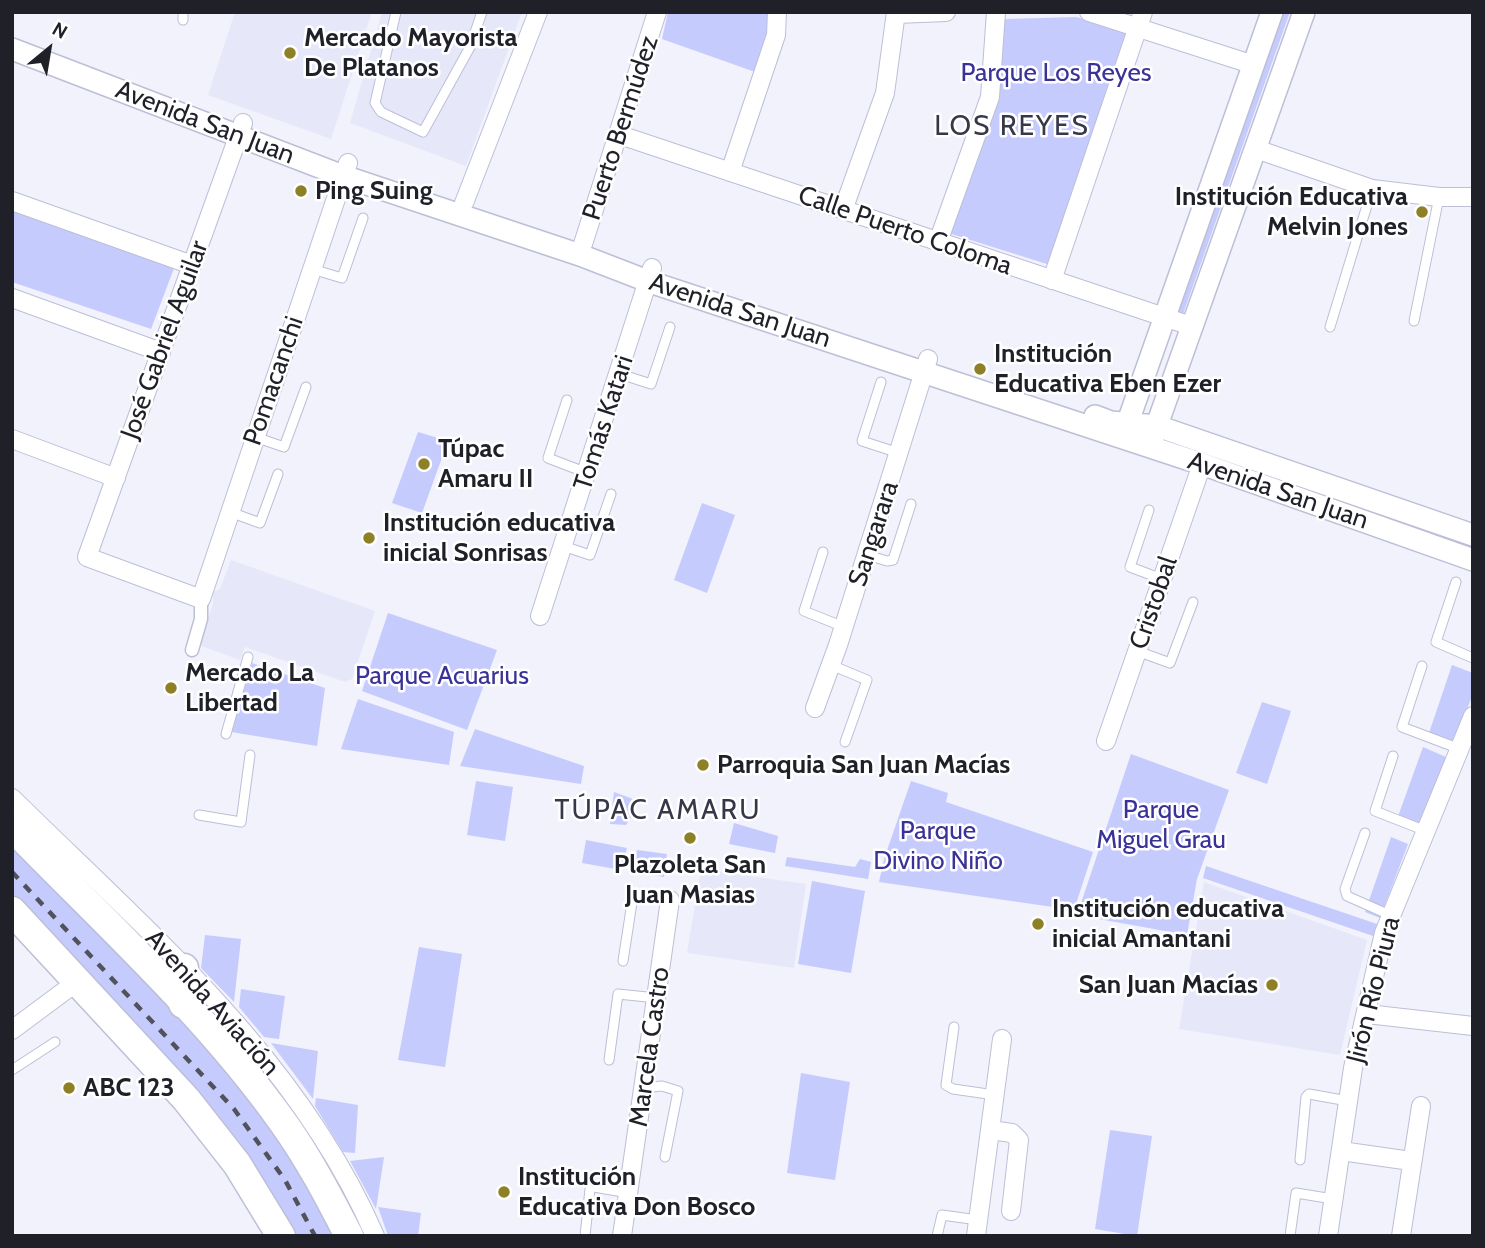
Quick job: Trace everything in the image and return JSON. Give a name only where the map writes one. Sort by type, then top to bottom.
[{"type":"main road","name":"Avenida Aviación","points":[[12,827],[183,1003],[244,1071],[284,1122],[349,1236]]},
{"type":"main road","points":[[47,863],[85,869]]},
{"type":"main road","points":[[12,911],[186,1099],[237,1164],[280,1234]]},
{"type":"main road","points":[[183,1003],[184,968]]},
{"type":"street","points":[[464,203],[538,12]]},
{"type":"street","name":"Puerto Bermúdez","points":[[583,244],[620,135],[657,12]]},
{"type":"street","points":[[730,172],[776,35],[777,12]]},
{"type":"street","points":[[843,210],[885,93],[896,13],[946,12]]},
{"type":"street","points":[[937,242],[990,97],[996,12]]},
{"type":"street","points":[[1088,12],[1141,19],[1254,65]]},
{"type":"street","points":[[1125,431],[1272,12]]},
{"type":"street","points":[[1149,448],[1304,12]]},
{"type":"street","points":[[1052,280],[1141,19]]},
{"type":"street","name":"Avenida San Juan","points":[[12,36],[241,130]]},
{"type":"street","name":"Avenida San Juan","points":[[12,49],[580,255],[651,275],[1111,422],[1149,448],[1202,464],[1473,560]]},
{"type":"street","name":"José Gabriel Aguilar","points":[[201,599],[88,558],[241,130]]},
{"type":"street","name":"Calle Puerto Coloma","points":[[620,135],[1191,326]]},
{"type":"street","points":[[1256,149],[1372,189],[1439,197],[1473,197]]},
{"type":"street","name":"Avenida San Juan","points":[[346,169],[464,203],[583,244],[651,275]]},
{"type":"street","name":"Pomacanchi","points":[[201,599],[346,169]]},
{"type":"street","points":[[12,201],[192,265]]},
{"type":"street","name":"Tomás Katari","points":[[540,617],[651,275]]},
{"type":"street","points":[[12,298],[161,352]]},
{"type":"street","name":"Sangarara","points":[[815,708],[844,627],[927,365]]},
{"type":"street","name":"Avenida San Juan","points":[[1125,431],[1157,426],[1472,533]]},
{"type":"street","points":[[12,439],[116,478]]},
{"type":"street","name":"Cristobal","points":[[1106,741],[1202,464]]},
{"type":"street","points":[[192,650],[201,619],[201,599]]},
{"type":"street","name":"Jirón Río Piura","points":[[1328,1236],[1353,1068],[1384,933],[1473,716]]},
{"type":"street","name":"Avenida Aviación","points":[[12,798],[226,1011],[300,1104],[343,1172],[375,1236]]},
{"type":"street","name":"Marcela Castro","points":[[622,1236],[670,900]]},
{"type":"street","points":[[12,1030],[78,981]]},
{"type":"street","points":[[1367,1014],[1473,1026]]},
{"type":"street","points":[[977,1228],[1002,1039]]},
{"type":"street","points":[[1401,1236],[1421,1106]]},
{"type":"street","points":[[990,1130],[1012,1133],[1019,1140],[1011,1211]]},
{"type":"street","points":[[1341,1151],[1411,1161]]},
{"type":"lane","points":[[396,12],[375,103],[381,112],[423,132],[470,47],[482,12]]},
{"type":"lane","points":[[1330,327],[1372,189]]},
{"type":"lane","points":[[1413,321],[1439,197]]},
{"type":"lane","points":[[312,269],[342,278],[363,218]]},
{"type":"lane","points":[[620,374],[651,384],[670,327]]},
{"type":"lane","points":[[881,382],[862,441],[899,453]]},
{"type":"lane","points":[[256,437],[284,447],[306,387]]},
{"type":"lane","points":[[567,400],[548,458],[587,473]]},
{"type":"lane","points":[[230,513],[260,523],[278,474]]},
{"type":"lane","points":[[563,546],[590,555],[611,494]]},
{"type":"lane","points":[[867,555],[893,560],[911,504]]},
{"type":"lane","points":[[1149,510],[1130,567],[1162,579]]},
{"type":"lane","points":[[823,552],[804,611],[844,627]]},
{"type":"lane","points":[[1456,582],[1436,642],[1473,658]]},
{"type":"lane","points":[[1137,651],[1170,663],[1192,602]]},
{"type":"lane","points":[[226,734],[248,657]]},
{"type":"lane","points":[[831,665],[867,680],[845,742]]},
{"type":"lane","points":[[1422,666],[1402,727],[1460,749]]},
{"type":"lane","points":[[199,815],[241,822],[250,755]]},
{"type":"lane","points":[[1393,756],[1375,811],[1426,831]]},
{"type":"lane","points":[[1365,833],[1345,889],[1347,896],[1392,916]]},
{"type":"lane","points":[[623,961],[633,896],[670,900]]},
{"type":"lane","points":[[609,1060],[618,993],[657,998]]},
{"type":"lane","points":[[954,1027],[946,1085],[995,1095]]},
{"type":"lane","points":[[12,1070],[55,1042]]},
{"type":"lane","points":[[643,1088],[662,1086],[678,1091],[665,1157]]},
{"type":"lane","points":[[1300,1160],[1307,1097],[1310,1094],[1348,1101]]},
{"type":"lane","points":[[585,1236],[590,1189],[594,1187],[629,1193]]},
{"type":"lane","points":[[1290,1236],[1296,1193],[1334,1199]]},
{"type":"lane","points":[[937,1236],[942,1215],[977,1228]]},
{"type":"shaded area","name":"Mercado Mayorista De Platanos","points":[[235,12],[372,12],[331,139],[208,95]]},
{"type":"shaded area","points":[[382,12],[522,12],[466,166],[350,123]]},
{"type":"shaded area","points":[[231,560],[375,611],[352,679],[345,682],[245,647],[240,660],[199,645],[213,604],[213,592],[220,589]]},
{"type":"shaded area","points":[[701,869],[806,884],[794,968],[687,953]]},
{"type":"shaded area","name":"San Juan Macías","points":[[1204,882],[1367,940],[1340,1055],[1179,1029]]},
{"type":"green space","points":[[668,12],[771,12],[771,34],[758,73],[662,39]]},
{"type":"green space","points":[[1279,12],[1290,12],[1183,314],[1175,311]]},
{"type":"green space","name":"Parque Los Reyes","points":[[1076,17],[1128,31],[1050,265],[948,233],[998,98],[1005,19]]},
{"type":"green space","points":[[12,209],[176,263],[151,329],[12,282]]},
{"type":"green space","points":[[418,432],[448,441],[422,513],[392,503]]},
{"type":"green space","points":[[702,503],[735,515],[707,593],[674,580]]},
{"type":"green space","name":"Parque Acuarius","points":[[388,613],[497,650],[467,730],[362,691]]},
{"type":"green space","points":[[252,663],[325,688],[317,746],[231,732]]},
{"type":"green space","points":[[1452,665],[1473,673],[1473,694],[1453,745],[1428,736]]},
{"type":"green space","points":[[358,699],[454,732],[449,765],[341,749]]},
{"type":"green space","points":[[1262,702],[1291,711],[1267,784],[1236,773]]},
{"type":"green space","points":[[475,729],[584,766],[581,784],[460,766]]},
{"type":"green space","points":[[1423,747],[1446,757],[1417,831],[1396,822]]},
{"type":"green space","name":"Parque Miguel Grau","points":[[1131,754],[1229,790],[1197,879],[1187,935],[1077,915]]},
{"type":"green space","points":[[476,781],[513,787],[505,841],[467,835]]},
{"type":"green space","name":"Parque Divino Niño","points":[[911,781],[948,793],[946,802],[1093,852],[1074,910],[879,882],[884,859]]},
{"type":"green space","points":[[614,792],[633,799],[633,814],[626,825],[610,824]]},
{"type":"green space","points":[[734,823],[778,836],[775,853],[729,844]]},
{"type":"green space","points":[[1391,837],[1408,844],[1380,918],[1365,912]]},
{"type":"green space","points":[[12,840],[232,1075],[275,1130],[336,1236],[293,1236],[242,1150],[214,1111],[12,894]]},
{"type":"green space","points":[[586,840],[627,848],[621,870],[582,863]]},
{"type":"green space","points":[[637,850],[667,854],[664,877],[632,872]]},
{"type":"green space","points":[[787,857],[855,867],[860,859],[871,862],[868,879],[785,866]]},
{"type":"green space","points":[[1206,866],[1380,925],[1376,937],[1203,878]]},
{"type":"green space","points":[[812,881],[865,891],[851,973],[798,964]]},
{"type":"green space","points":[[205,935],[241,939],[234,1002],[201,968]]},
{"type":"green space","points":[[419,947],[462,954],[445,1067],[398,1060]]},
{"type":"green space","points":[[241,989],[285,996],[279,1039],[264,1037],[239,1007]]},
{"type":"green space","points":[[271,1043],[318,1051],[313,1099]]},
{"type":"green space","points":[[801,1073],[850,1082],[835,1180],[787,1173]]},
{"type":"green space","points":[[316,1098],[358,1105],[355,1153],[343,1152],[315,1106]]},
{"type":"green space","points":[[1110,1130],[1152,1136],[1137,1236],[1095,1229]]},
{"type":"green space","points":[[384,1157],[376,1209],[350,1161]]},
{"type":"green space","points":[[378,1207],[421,1213],[418,1236],[388,1236]]},
{"type":"railway","points":[[12,872],[234,1109],[285,1180],[315,1236]]},
{"type":"place","name":"Mercado Mayorista De Platanos","points":[[290,53]]},
{"type":"place","name":"Ping Suing","points":[[301,191]]},
{"type":"place","name":"Institución Educativa Melvin Jones","points":[[1422,212]]},
{"type":"place","name":"Institución Educativa Eben Ezer","points":[[980,369]]},
{"type":"place","name":"Túpac Amaru II","points":[[424,464]]},
{"type":"place","name":"Institución educativa inicial Sonrisas","points":[[369,538]]},
{"type":"place","name":"Mercado La Libertad","points":[[171,688]]},
{"type":"place","name":"Parroquia San Juan Macías","points":[[703,765]]},
{"type":"place","name":"Plazoleta San Juan Masias","points":[[690,838]]},
{"type":"place","name":"Institución educativa inicial Amantani","points":[[1038,924]]},
{"type":"place","name":"San Juan Macías","points":[[1272,985]]},
{"type":"place","name":"ABC 123","points":[[69,1088]]},
{"type":"place","name":"Institución Educativa Don Bosco","points":[[504,1192]]},
{"type":"district","name":"LOS REYES","points":[[1012,127]]},
{"type":"district","name":"TÚPAC AMARU","points":[[658,811]]}]
